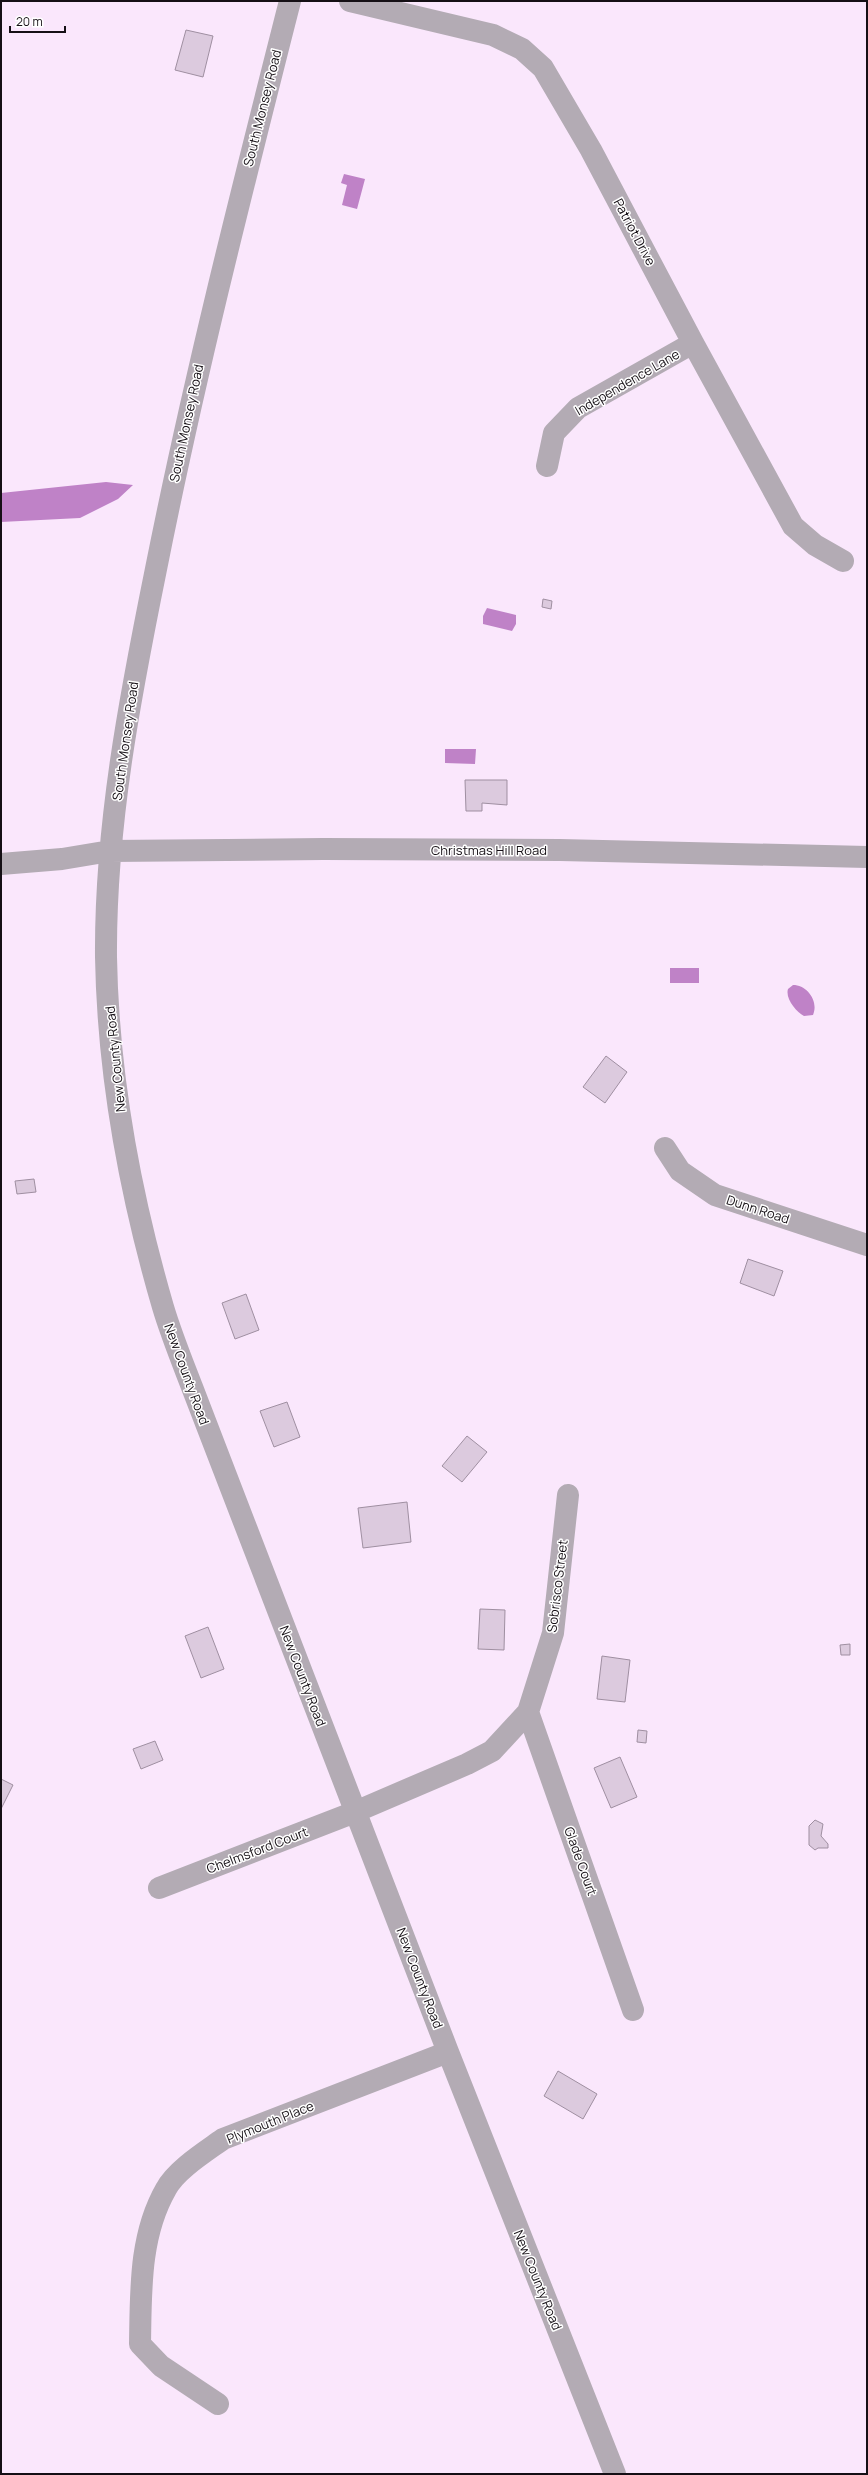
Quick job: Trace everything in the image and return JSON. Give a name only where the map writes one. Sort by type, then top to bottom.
[{"type":"street","name":"South Monsey Road","points":[[110,851],[127,721],[170,497],[202,351],[290,1]]},
{"type":"street","name":"Patriot Drive","points":[[350,1],[493,35],[522,49],[543,68],[591,150],[693,343],[793,526],[815,546],[843,561]]},
{"type":"street","name":"Independence Lane","points":[[547,466],[554,433],[578,408],[693,343]]},
{"type":"street","name":"Christmas Hill Road","points":[[1,864],[62,858],[110,851],[323,849],[560,850],[867,857]]},
{"type":"street","name":"New County Road","points":[[110,851],[106,957],[113,1054],[125,1148],[142,1230],[164,1311],[448,2052],[615,2474]]},
{"type":"street","name":"Dunn Road","points":[[665,1148],[680,1171],[715,1195],[867,1245]]},
{"type":"street","name":"Sobrisco Street","points":[[355,1812],[467,1764],[492,1751],[528,1712],[553,1633],[568,1495]]},
{"type":"street","name":"Glade Court","points":[[528,1712],[634,2010]]},
{"type":"street","name":"Chelmsford Court","points":[[159,1888],[355,1812]]},
{"type":"street","name":"Plymouth Place","points":[[218,2404],[161,2366],[140,2344],[141,2299],[147,2234],[166,2188],[194,2160],[223,2139],[448,2052]]},
{"type":"shaded area","points":[[344,174],[365,179],[357,209],[342,205],[347,185],[341,183]]},
{"type":"shaded area","points":[[106,482],[133,485],[118,499],[80,518],[1,522],[1,493]]},
{"type":"shaded area","points":[[487,608],[516,615],[516,624],[512,631],[483,624],[483,616]]},
{"type":"shaded area","points":[[445,749],[476,749],[475,764],[445,763]]},
{"type":"shaded area","points":[[670,968],[699,968],[699,983],[670,983]]},
{"type":"shaded area","points":[[793,985],[803,988],[813,999],[813,1015],[804,1016],[792,1004],[787,993],[788,989]]},
{"type":"building","points":[[186,30],[213,36],[203,77],[175,70]]},
{"type":"building","points":[[543,599],[552,601],[551,609],[542,607]]},
{"type":"building","points":[[465,780],[507,780],[507,805],[482,803],[482,811],[466,811]]},
{"type":"building","points":[[606,1056],[627,1072],[605,1103],[583,1087]]},
{"type":"building","points":[[34,1179],[36,1192],[17,1194],[15,1181]]},
{"type":"building","points":[[748,1259],[783,1271],[774,1296],[740,1283]]},
{"type":"building","points":[[246,1294],[259,1330],[235,1339],[222,1303]]},
{"type":"building","points":[[287,1402],[300,1437],[274,1447],[260,1411]]},
{"type":"building","points":[[467,1436],[487,1452],[462,1482],[442,1466]]},
{"type":"building","points":[[407,1502],[411,1542],[363,1548],[358,1508]]},
{"type":"building","points":[[480,1609],[505,1610],[504,1650],[478,1649]]},
{"type":"building","points":[[208,1627],[224,1669],[201,1678],[185,1636]]},
{"type":"building","points":[[850,1644],[850,1655],[841,1655],[840,1645]]},
{"type":"building","points":[[602,1656],[630,1660],[625,1702],[597,1699]]},
{"type":"building","points":[[638,1730],[647,1731],[646,1743],[637,1742]]},
{"type":"building","points":[[155,1741],[163,1760],[141,1769],[133,1749]]},
{"type":"building","points":[[620,1757],[637,1797],[611,1808],[594,1768]]},
{"type":"building","points":[[1,1779],[13,1785],[1,1809]]},
{"type":"building","points":[[815,1820],[823,1824],[821,1836],[828,1844],[828,1848],[818,1848],[815,1850],[809,1845],[809,1826]]},
{"type":"building","points":[[558,2071],[597,2094],[583,2119],[544,2096]]}]
